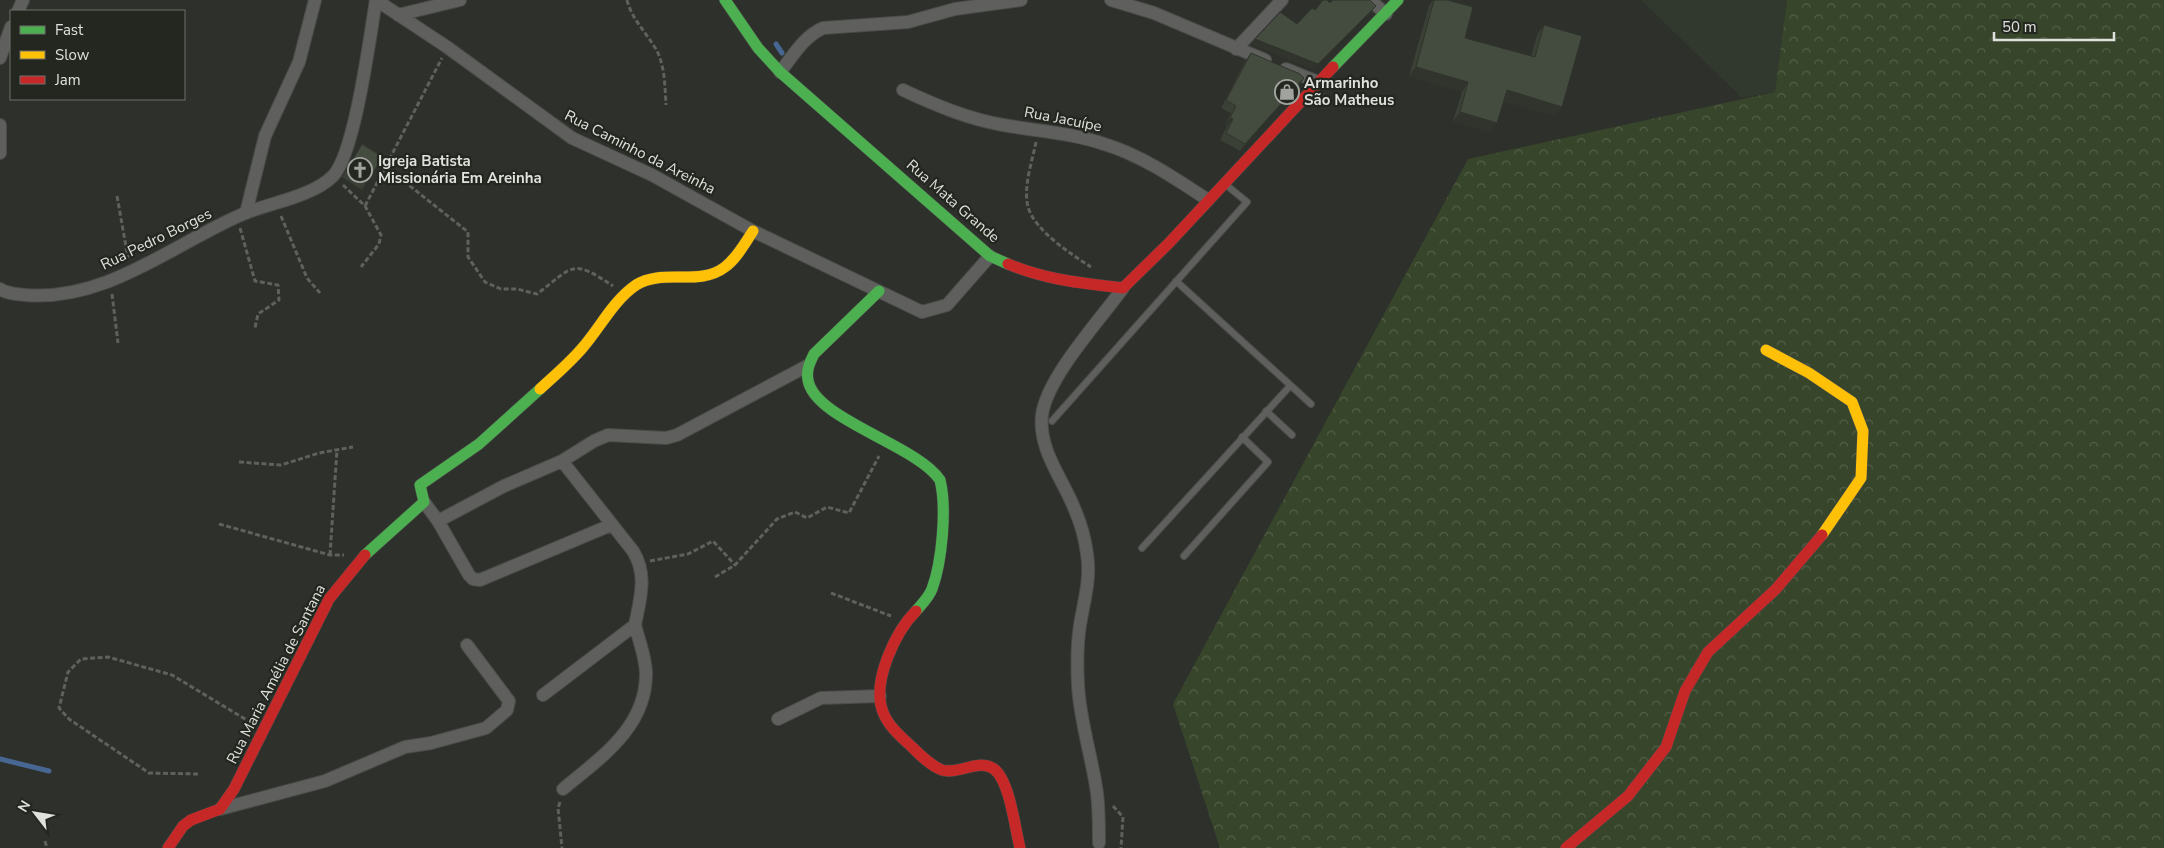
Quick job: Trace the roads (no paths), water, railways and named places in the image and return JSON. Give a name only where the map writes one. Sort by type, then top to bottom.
[{"type":"street","points":[[241,215],[265,136],[300,62],[315,0]]},
{"type":"street","name":"Rua Pedro Borges","points":[[0,289],[16,294],[50,295],[90,287],[130,271],[241,215],[300,194],[333,176],[348,146],[376,0]]},
{"type":"street","name":"Rua Caminho da Areinha","points":[[376,0],[447,48],[572,138],[652,175],[754,231],[922,312],[947,305],[990,256]]},
{"type":"street","points":[[398,15],[460,0]]},
{"type":"street","name":"Rua Mata Grande","points":[[725,0],[758,48],[780,72],[990,256],[1034,275],[1055,280],[1123,288]]},
{"type":"street","points":[[780,72],[804,41],[823,28],[908,22],[955,9],[1021,0]]},
{"type":"street","points":[[1111,0],[1154,13],[1318,82]]},
{"type":"street","points":[[1236,49],[1282,0]]},
{"type":"street","points":[[1370,0],[1386,14]]},
{"type":"street","points":[[1100,842],[1097,792],[1088,754],[1078,687],[1080,627],[1088,581],[1088,557],[1084,535],[1076,510],[1049,458],[1043,436],[1042,415],[1047,395],[1060,372],[1123,288],[1170,242],[1318,82],[1398,0]]},
{"type":"street","points":[[0,58],[10,30]]},
{"type":"street","name":"Rua Jacuípe","points":[[903,90],[941,108],[973,118],[1106,144],[1141,160],[1208,200]]},
{"type":"street","points":[[0,125],[0,153]]},
{"type":"street","points":[[611,526],[480,580],[473,580],[438,520],[424,502],[420,485],[478,445],[531,400],[581,350],[626,295],[637,285],[657,278],[708,274],[719,271],[736,255],[754,231]]},
{"type":"street","points":[[438,520],[504,486],[562,461],[594,441],[608,435],[666,438],[677,435],[807,366],[814,354],[878,291]]},
{"type":"street","points":[[1566,848],[1634,789],[1666,747],[1684,690],[1708,652],[1776,589],[1825,531],[1861,478],[1863,431],[1852,402],[1809,373],[1766,350]]},
{"type":"street","points":[[807,366],[808,381],[814,394],[831,410],[928,468],[940,480],[944,501],[932,589],[897,635],[886,666],[880,696],[881,710],[894,731],[941,769],[957,770],[976,765],[990,766],[1001,776],[1020,848]]},
{"type":"street","points":[[562,461],[640,563],[643,581],[635,625],[646,673],[643,699],[634,723],[616,744],[563,789]]},
{"type":"street","name":"Rua Maria Amélia de Santana","points":[[220,809],[234,789],[265,731],[303,648],[329,599],[344,576],[363,555],[424,502]]},
{"type":"street","points":[[543,694],[635,625]]},
{"type":"street","points":[[168,848],[183,826],[191,820],[220,809],[268,798],[325,780],[405,747],[430,743],[486,728],[507,710],[509,701],[467,645]]},
{"type":"street","points":[[778,719],[821,698],[880,696]]},
{"type":"lane","points":[[1052,421],[1247,202],[1224,183]]},
{"type":"lane","points":[[1176,282],[1311,404]]},
{"type":"lane","points":[[1142,548],[1290,386]]},
{"type":"lane","points":[[1266,411],[1292,435]]},
{"type":"lane","points":[[1184,556],[1268,462],[1242,438]]},
{"type":"waterway","points":[[776,44],[782,53]]},
{"type":"waterway","points":[[0,759],[49,771]]},
{"type":"place","name":"Armarinho São Matheus","points":[[1287,92]]},
{"type":"place","name":"Igreja Batista Missionária Em Areinha","points":[[360,170]]}]
